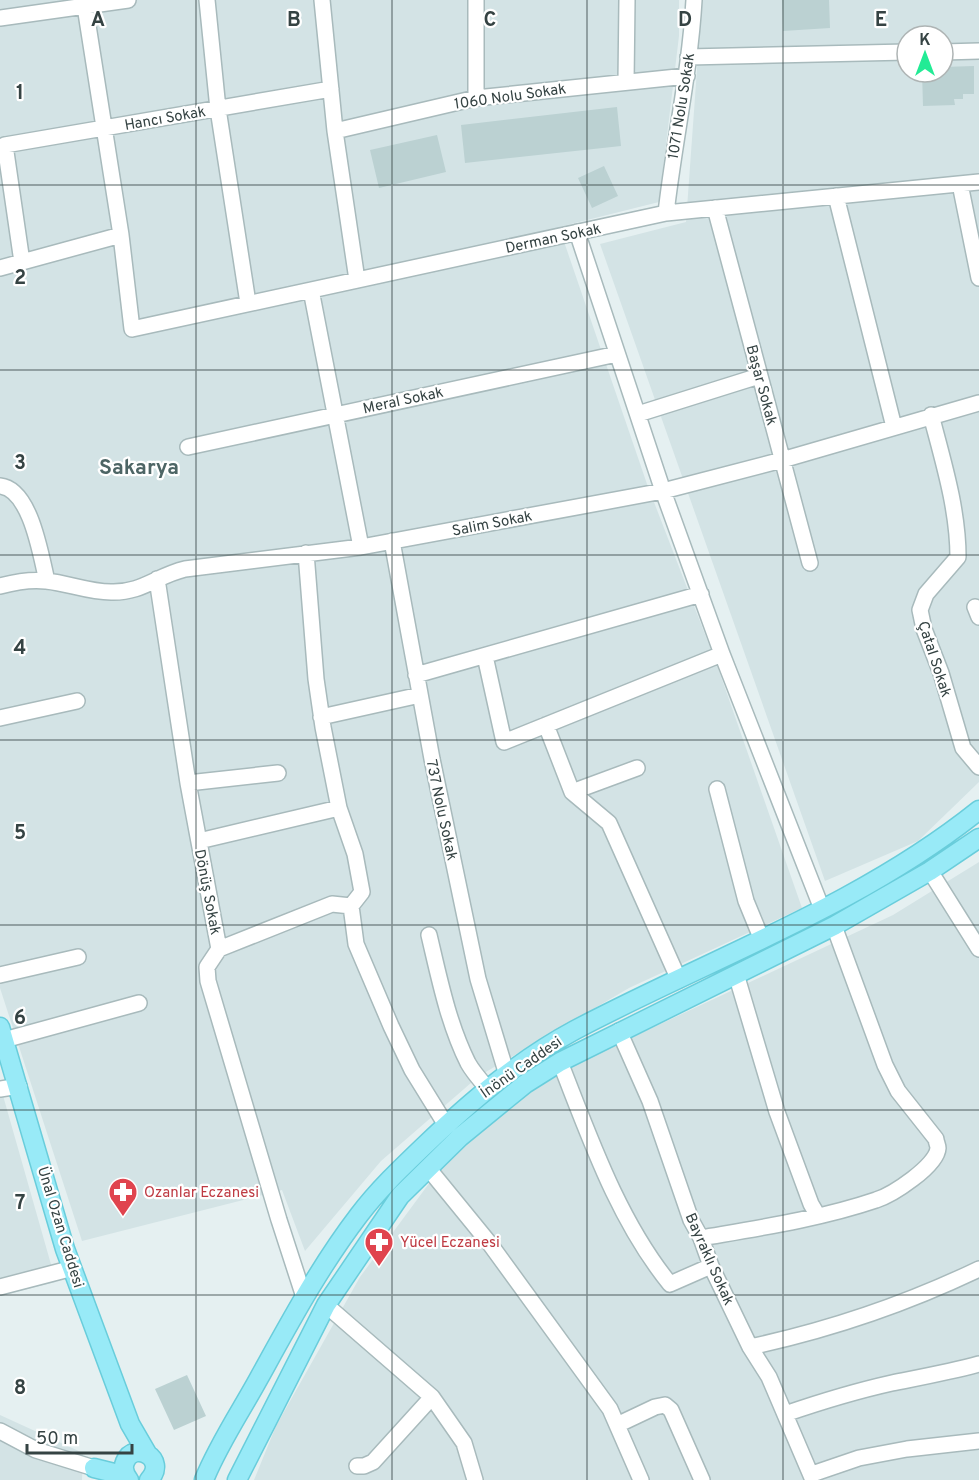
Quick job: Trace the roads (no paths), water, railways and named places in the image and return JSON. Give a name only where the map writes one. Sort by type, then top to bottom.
[{"type":"main road","name":"İnönü Caddesi","points":[[204,1480],[325,1263],[360,1214],[396,1173],[446,1125],[507,1075],[574,1031],[762,940],[882,877],[931,847],[979,810]]},
{"type":"main road","name":"İnönü Caddesi","points":[[237,1480],[326,1305],[400,1196],[460,1137],[525,1084],[560,1062],[834,926],[930,871],[979,838]]},
{"type":"main road","name":"Ünal Ozan Caddesi","points":[[2,1033],[65,1249],[130,1424]]},
{"type":"main road","points":[[130,1424],[151,1468]]},
{"type":"main road","points":[[127,1468],[130,1424]]},
{"type":"main road","points":[[127,1468],[138,1452],[151,1468],[171,1480]]},
{"type":"main road","points":[[94,1468],[127,1468]]},
{"type":"street","points":[[0,18],[84,3],[128,0]]},
{"type":"street","points":[[207,0],[218,109],[248,303]]},
{"type":"street","points":[[322,0],[335,130],[357,280]]},
{"type":"street","points":[[476,0],[476,98]]},
{"type":"street","points":[[626,82],[627,0]]},
{"type":"street","name":"1071 Nolu Sokak","points":[[666,213],[687,76],[694,0]]},
{"type":"street","points":[[0,268],[121,235],[84,3]]},
{"type":"street","points":[[955,52],[979,51]]},
{"type":"street","points":[[688,57],[895,52]]},
{"type":"street","name":"1060 Nolu Sokak","points":[[335,130],[476,98],[687,76]]},
{"type":"street","name":"Hancı Sokak","points":[[2,146],[331,89]]},
{"type":"street","points":[[2,146],[22,262]]},
{"type":"street","name":"Derman Sokak","points":[[121,235],[132,328],[666,213],[979,182]]},
{"type":"street","points":[[960,184],[979,278]]},
{"type":"street","points":[[836,196],[894,427]]},
{"type":"street","name":"Başar Sokak","points":[[714,208],[810,563]]},
{"type":"street","points":[[577,232],[663,491],[700,594],[822,909]]},
{"type":"street","points":[[311,290],[361,547]]},
{"type":"street","name":"Meral Sokak","points":[[188,447],[618,354]]},
{"type":"street","points":[[638,414],[759,376]]},
{"type":"street","name":"Salim Sokak","points":[[0,586],[17,582],[47,581],[83,589],[111,592],[136,591],[170,572],[185,569],[392,542],[663,491],[782,460],[931,415],[979,403]]},
{"type":"street","name":"Çatal Sokak","points":[[931,415],[947,478],[958,541],[958,556],[926,594],[920,610],[924,629],[941,673],[963,748],[979,767]]},
{"type":"street","points":[[0,486],[14,492],[22,503],[36,532],[47,581]]},
{"type":"street","name":"737 Nolu Sokak","points":[[392,542],[416,675],[478,979],[507,1075]]},
{"type":"street","points":[[306,553],[321,717],[339,808],[360,875],[362,892],[351,906],[356,944],[412,1070],[446,1125]]},
{"type":"street","name":"Dönüş Sokak","points":[[157,579],[188,783],[219,949],[207,968],[208,981],[304,1297]]},
{"type":"street","points":[[416,675],[700,594]]},
{"type":"street","points":[[484,656],[504,742],[722,654]]},
{"type":"street","points":[[321,717],[420,695]]},
{"type":"street","points":[[0,718],[77,701]]},
{"type":"street","points":[[546,725],[572,792],[609,823],[680,980]]},
{"type":"street","points":[[572,792],[637,768]]},
{"type":"street","points":[[188,783],[278,773]]},
{"type":"street","points":[[717,789],[746,901],[762,940]]},
{"type":"street","points":[[199,841],[339,808]]},
{"type":"street","points":[[930,871],[979,949]]},
{"type":"street","points":[[219,949],[332,904],[351,906]]},
{"type":"street","points":[[701,1238],[818,1216],[879,1200],[921,1173],[934,1158],[938,1148],[936,1139],[898,1091],[885,1065],[834,926]]},
{"type":"street","points":[[429,935],[438,976],[458,1040],[469,1065],[488,1089]]},
{"type":"street","points":[[0,975],[78,957]]},
{"type":"street","points":[[736,974],[777,1112],[811,1204],[818,1216]]},
{"type":"street","points":[[2,1033],[140,1003]]},
{"type":"street","name":"Bayraklı Sokak","points":[[619,1031],[650,1101],[691,1220],[701,1238],[711,1266],[750,1347],[769,1377],[813,1477]]},
{"type":"street","points":[[560,1062],[606,1174],[636,1236],[654,1265],[670,1284],[711,1266]]},
{"type":"street","points":[[0,1089],[19,1086]]},
{"type":"street","points":[[428,1168],[490,1244],[610,1409],[641,1480]]},
{"type":"street","points":[[0,1287],[73,1268]]},
{"type":"street","points":[[750,1347],[787,1339],[870,1314],[955,1281],[979,1269]]},
{"type":"street","points":[[326,1305],[432,1397],[464,1443],[475,1480]]},
{"type":"street","points":[[785,1414],[892,1383],[932,1377],[979,1364]]},
{"type":"street","points":[[357,1466],[373,1462],[432,1397]]},
{"type":"street","points":[[617,1425],[655,1407],[665,1405],[671,1410],[702,1480]]},
{"type":"street","points":[[0,1431],[36,1450],[94,1468]]},
{"type":"street","points":[[813,1477],[859,1458],[908,1449],[979,1441]]},
{"type":"place","name":"Ozanlar Eczanesi","points":[[123,1218]]},
{"type":"place","name":"Yücel Eczanesi","points":[[379,1268]]},
{"type":"district","name":"Sakarya","points":[[139,467]]}]
